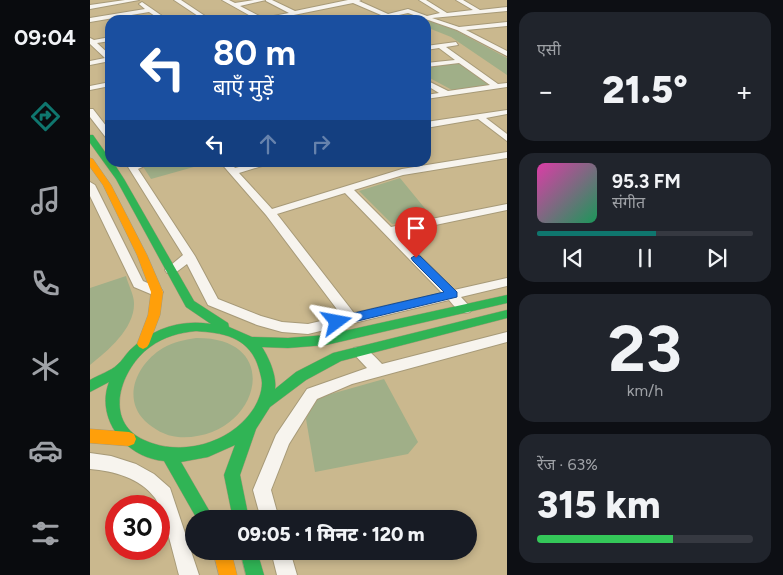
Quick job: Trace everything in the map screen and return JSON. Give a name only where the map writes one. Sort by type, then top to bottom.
[{"type":"street","points":[[90,7],[136,0],[157,15]]},
{"type":"street","points":[[177,0],[200,15]]},
{"type":"street","points":[[226,0],[252,15]]},
{"type":"street","points":[[235,5],[263,0]]},
{"type":"street","points":[[268,0],[294,13]]},
{"type":"street","points":[[285,15],[354,0],[386,15]]},
{"type":"street","points":[[422,0],[447,15]]},
{"type":"street","points":[[459,0],[480,12]]},
{"type":"street","points":[[500,3],[507,8]]},
{"type":"street","points":[[316,4],[324,7]]},
{"type":"street","points":[[438,19],[447,15],[507,8]]},
{"type":"street","points":[[119,15],[149,10]]},
{"type":"street","points":[[392,15],[408,11],[418,15]]},
{"type":"street","points":[[90,20],[105,17]]},
{"type":"street","points":[[431,18],[459,29],[507,54]]},
{"type":"street","points":[[459,29],[507,24]]},
{"type":"street","points":[[91,41],[105,39]]},
{"type":"street","points":[[91,41],[105,54]]},
{"type":"street","points":[[490,44],[507,42]]},
{"type":"street","points":[[431,47],[456,44]]},
{"type":"street","points":[[440,46],[496,86]]},
{"type":"street","points":[[90,63],[105,60]]},
{"type":"street","points":[[431,64],[460,61]]},
{"type":"street","points":[[90,88],[105,85]]},
{"type":"street","points":[[431,85],[447,94]]},
{"type":"street","points":[[431,96],[507,85]]},
{"type":"street","points":[[90,111],[105,130]]},
{"type":"street","points":[[431,124],[507,112]]},
{"type":"street","points":[[480,117],[507,138]]},
{"type":"street","points":[[90,137],[105,158]]},
{"type":"street","points":[[270,214],[402,172],[507,155]]},
{"type":"street","points":[[90,161],[106,185],[133,238],[156,292],[154,316],[143,344]]},
{"type":"street","points":[[111,167],[190,304],[251,342],[266,363],[270,376],[266,404]]},
{"type":"street","points":[[132,167],[188,256],[213,302],[257,320],[282,327],[308,329],[507,282]]},
{"type":"street","points":[[228,167],[270,214],[351,318]]},
{"type":"street","points":[[232,172],[252,167]]},
{"type":"street","points":[[90,185],[138,284],[156,292]]},
{"type":"street","points":[[347,189],[453,294],[465,309]]},
{"type":"street","points":[[389,230],[507,207]]},
{"type":"street","points":[[171,270],[188,256]]},
{"type":"street","points":[[251,342],[288,343],[326,340],[507,300]]},
{"type":"street","points":[[239,510],[232,475],[249,428],[266,404],[301,376],[338,357],[507,314]]},
{"type":"street","points":[[230,330],[214,326],[186,327],[160,335],[143,344],[119,371],[112,389],[112,407],[117,424],[129,439],[147,450],[169,456],[191,456],[213,451],[232,441],[249,428]]},
{"type":"street","points":[[268,510],[262,490],[282,440],[312,394],[350,379],[507,337]]},
{"type":"street","points":[[359,352],[380,371]]},
{"type":"street","points":[[90,386],[119,371]]},
{"type":"street","points":[[90,436],[129,439]]},
{"type":"street","points":[[169,456],[201,510]]},
{"type":"street","points":[[90,461],[116,464],[155,484],[164,494],[189,575]]},
{"type":"street","points":[[224,560],[228,575]]},
{"type":"street","points":[[251,560],[255,575]]},
{"type":"street","points":[[283,560],[287,575]]},
{"type":"green space","points":[[431,21],[455,30],[507,58],[507,75],[451,37],[431,29]]},
{"type":"green space","points":[[458,63],[489,85],[452,90],[431,79],[431,66]]},
{"type":"green space","points":[[143,167],[194,167],[151,179]]},
{"type":"green space","points":[[400,178],[432,217],[392,224],[359,191]]},
{"type":"green space","points":[[126,276],[134,300],[130,321],[112,346],[90,365],[90,288]]},
{"type":"green space","points":[[196,338],[225,342],[243,354],[252,370],[252,389],[243,408],[228,424],[206,434],[178,437],[169,435],[160,432],[148,424],[138,412],[134,402],[136,381],[146,362],[154,354],[175,343]]},
{"type":"green space","points":[[384,379],[418,442],[408,454],[315,472],[306,419],[313,399]]},
{"type":"traffic: fast","points":[[90,137],[105,158]]},
{"type":"traffic: fast","points":[[111,167],[190,304],[224,326]]},
{"type":"traffic: fast","points":[[251,342],[288,343],[326,340],[507,299]]},
{"type":"traffic: fast","points":[[266,403],[301,376],[338,357],[507,314]]},
{"type":"traffic: fast","points":[[196,326],[233,333],[247,340],[255,347],[263,360],[269,384],[264,406],[251,425],[231,440],[208,450],[183,455],[158,453],[136,444],[122,431],[114,416],[112,401],[115,385],[122,370],[144,344],[168,331],[196,326]]},
{"type":"traffic: fast","points":[[90,386],[119,371]]},
{"type":"traffic: fast","points":[[239,510],[232,475],[249,428]]},
{"type":"traffic: fast","points":[[169,456],[201,510]]},
{"type":"traffic: fast","points":[[251,560],[255,575]]},
{"type":"traffic: slow","points":[[90,161],[107,185],[142,255],[157,292],[154,315],[143,344]]},
{"type":"traffic: slow","points":[[90,436],[129,439]]},
{"type":"traffic: slow","points":[[224,560],[228,575]]},
{"type":"route","points":[[337,322],[453,294],[416,258]]}]
